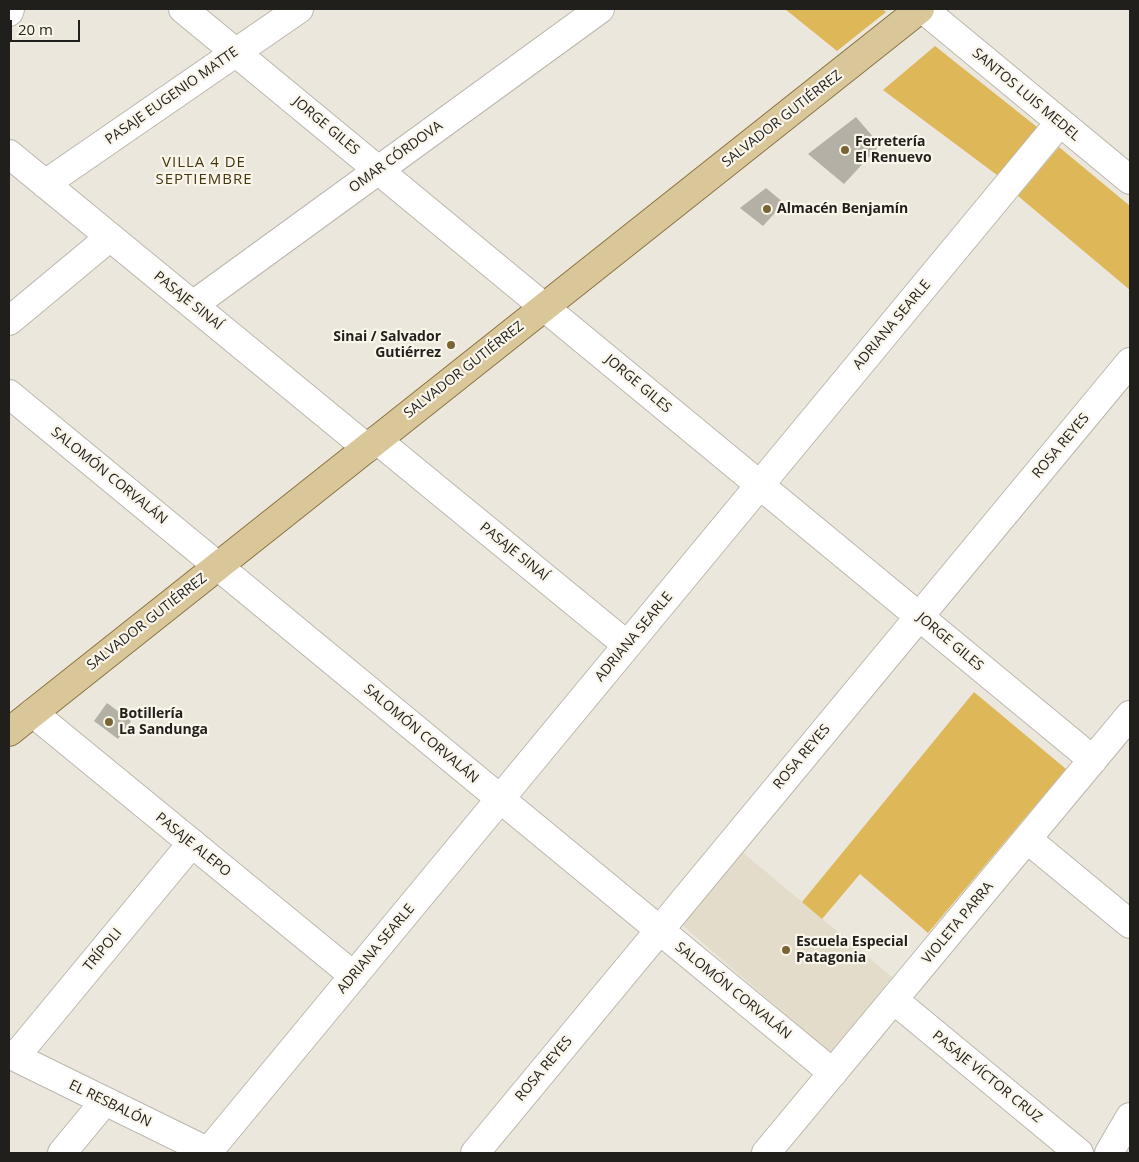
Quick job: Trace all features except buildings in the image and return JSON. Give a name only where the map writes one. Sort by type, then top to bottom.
[{"type":"main road","name":"SALVADOR GUTIÉRREZ","points":[[9,732],[921,9]]},
{"type":"street","name":"JORGE GILES","points":[[183,9],[1093,760]]},
{"type":"street","name":"PASAJE EUGENIO MATTE","points":[[45,184],[300,9]]},
{"type":"street","name":"OMAR CÓRDOVA","points":[[193,305],[600,9]]},
{"type":"street","name":"SANTOS LUIS MEDEL","points":[[921,9],[1130,180]]},
{"type":"street","name":"ADRIANA SEARLE","points":[[210,1152],[1060,122]]},
{"type":"street","name":"PASAJE SINAÍ","points":[[9,154],[193,305],[627,645]]},
{"type":"street","points":[[9,321],[110,237]]},
{"type":"street","name":"ROSA REYES","points":[[475,1153],[1130,362]]},
{"type":"street","name":"SALOMÓN CORVALÁN","points":[[9,394],[833,1073]]},
{"type":"street","name":"PASAJE ALEPO","points":[[33,713],[354,976]]},
{"type":"street","name":"VIOLETA PARRA","points":[[766,1153],[1130,715]]},
{"type":"street","points":[[1027,839],[1130,924]]},
{"type":"street","name":"TRÍPOLI","points":[[12,1056],[192,844]]},
{"type":"street","name":"PASAJE VÍCTOR CRUZ","points":[[894,1000],[1079,1153]]},
{"type":"street","name":"EL RESBALÓN","points":[[12,1056],[210,1152]]},
{"type":"street","points":[[62,1153],[105,1101]]},
{"type":"street","points":[[1109,1153],[1130,1117]]},
{"type":"shaded area","points":[[785,9],[882,9],[886,12],[837,51]]},
{"type":"shaded area","points":[[935,46],[1042,131],[997,175],[883,90]]},
{"type":"shaded area","points":[[1059,147],[1130,206],[1130,290],[1018,196]]},
{"type":"shaded area","points":[[974,692],[1066,769],[928,933],[860,874],[822,919],[802,902]]},
{"type":"shaded area","name":"Escuela Especial Patagonia","points":[[741,851],[892,977],[831,1054],[681,924]]},
{"type":"place","name":"Ferretería El Renuevo","points":[[845,150]]},
{"type":"place","name":"Almacén Benjamín","points":[[767,209]]},
{"type":"place","name":"Sinai / Salvador Gutiérrez","points":[[451,345]]},
{"type":"place","name":"Botillería La Sandunga","points":[[109,722]]},
{"type":"place","name":"Escuela Especial Patagonia","points":[[786,950]]},
{"type":"district","name":"VILLA 4 DE SEPTIEMBRE","points":[[204,172]]}]
